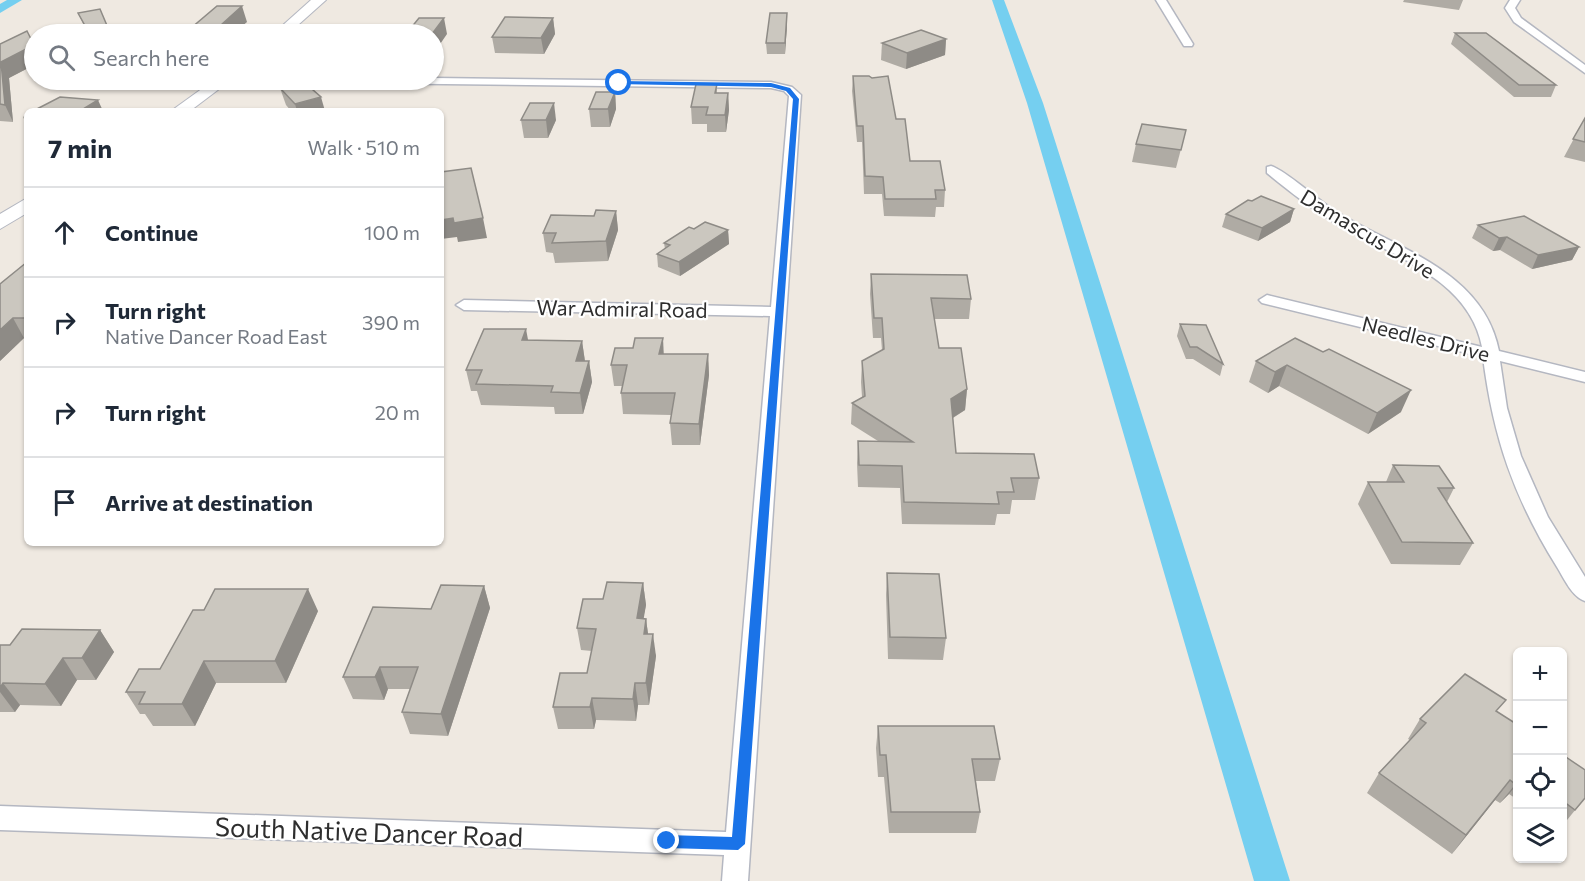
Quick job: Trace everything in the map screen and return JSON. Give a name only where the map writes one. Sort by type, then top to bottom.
[{"type":"street","points":[[292,24],[319,0]]},
{"type":"street","points":[[1161,0],[1188,44]]},
{"type":"street","points":[[1515,0],[1510,8],[1518,20],[1585,70]]},
{"type":"street","points":[[444,81],[759,85],[788,89],[796,99],[735,881]]},
{"type":"street","points":[[183,108],[209,90]]},
{"type":"street","name":"Damascus Drive","points":[[1271,170],[1322,208],[1402,251],[1446,279],[1476,312],[1486,328],[1497,399],[1517,469],[1538,516],[1585,593]]},
{"type":"street","points":[[0,223],[24,206]]},
{"type":"street","name":"Needles Drive","points":[[1267,300],[1585,377]]},
{"type":"street","name":"War Admiral Road","points":[[464,305],[779,312]]},
{"type":"street","name":"South Native Dancer Road","points":[[0,818],[738,844]]},
{"type":"building","points":[[217,6],[242,6],[222,24],[196,24]]},
{"type":"building","points":[[100,9],[106,24],[84,24],[78,13]]},
{"type":"building","points":[[770,13],[787,13],[785,43],[766,43]]},
{"type":"building","points":[[505,17],[553,18],[541,38],[492,37]]},
{"type":"building","points":[[419,18],[444,18],[440,24],[414,24]]},
{"type":"building","points":[[921,30],[946,39],[907,53],[882,43]]},
{"type":"building","points":[[24,32],[24,50],[1,62],[5,105],[0,104],[0,44]]},
{"type":"building","points":[[1455,33],[1486,33],[1556,85],[1519,85]]},
{"type":"building","points":[[853,76],[872,78],[888,76],[896,119],[905,119],[910,161],[940,161],[945,190],[935,190],[936,199],[885,199],[883,177],[865,176],[863,126],[857,126]]},
{"type":"building","points":[[696,84],[717,84],[715,93],[728,93],[725,115],[706,115],[708,107],[691,107]]},
{"type":"building","points":[[282,90],[313,90],[321,97],[295,104]]},
{"type":"building","points":[[596,92],[615,92],[608,109],[589,109]]},
{"type":"building","points":[[60,97],[98,100],[85,108],[39,108]]},
{"type":"building","points":[[530,103],[554,103],[546,120],[521,120]]},
{"type":"building","points":[[1585,118],[1585,142],[1573,139]]},
{"type":"building","points":[[1142,124],[1186,130],[1181,150],[1136,144]]},
{"type":"building","points":[[471,168],[483,218],[454,223],[453,218],[444,220],[444,172]]},
{"type":"building","points":[[1261,196],[1294,209],[1262,228],[1226,214],[1248,200],[1252,201]]},
{"type":"building","points":[[596,210],[616,211],[606,241],[552,243],[556,233],[543,233],[551,215],[594,216]]},
{"type":"building","points":[[1524,216],[1579,247],[1538,255],[1507,237],[1499,238],[1478,225]]},
{"type":"building","points":[[705,222],[728,230],[679,262],[657,254],[670,245],[664,243],[689,227],[694,229]]},
{"type":"building","points":[[24,264],[24,318],[13,318],[0,330],[0,284]]},
{"type":"building","points":[[871,274],[967,275],[971,299],[931,298],[939,348],[961,348],[967,389],[951,399],[956,453],[1034,454],[1039,478],[1011,478],[1014,492],[997,492],[999,504],[904,502],[902,466],[859,465],[858,441],[913,442],[852,403],[865,396],[862,361],[884,349],[882,318],[874,318]]},
{"type":"building","points":[[1180,324],[1206,325],[1223,364],[1197,347],[1190,347]]},
{"type":"building","points":[[484,329],[526,329],[522,340],[582,341],[576,361],[589,361],[580,393],[551,392],[553,386],[476,384],[482,370],[466,370]]},
{"type":"building","points":[[635,338],[663,338],[659,354],[708,354],[699,424],[670,423],[675,393],[621,393],[627,365],[611,365],[615,348],[633,348]]},
{"type":"building","points":[[1295,338],[1323,352],[1329,349],[1411,390],[1377,413],[1287,365],[1275,372],[1256,361]]},
{"type":"building","points":[[1393,465],[1439,466],[1454,488],[1438,488],[1473,543],[1402,542],[1368,482],[1404,482]]},
{"type":"building","points":[[887,573],[939,574],[946,638],[890,637]]},
{"type":"building","points":[[607,582],[643,583],[637,618],[646,619],[644,634],[653,634],[646,683],[635,683],[633,699],[592,698],[590,707],[553,707],[560,673],[587,673],[596,629],[577,628],[583,599],[603,599]]},
{"type":"building","points":[[441,585],[484,586],[441,714],[402,712],[418,667],[380,667],[375,677],[343,677],[373,607],[431,609]]},
{"type":"building","points":[[215,589],[308,589],[275,661],[204,661],[182,704],[139,704],[145,692],[126,692],[139,669],[160,669],[193,610],[204,610]]},
{"type":"building","points":[[22,629],[100,630],[82,658],[63,658],[45,684],[3,683],[0,688],[0,645],[10,645]]},
{"type":"building","points":[[1465,674],[1506,700],[1496,711],[1513,722],[1513,782],[1510,780],[1466,835],[1379,773],[1426,723],[1420,719]]},
{"type":"building","points":[[878,726],[994,726],[1000,759],[972,759],[980,812],[891,812],[886,755],[880,755]]},
{"type":"building","points":[[1567,758],[1585,770],[1585,798],[1575,810],[1567,804]]},
{"type":"waterway","points":[[0,9],[16,0]]},
{"type":"waterway","points":[[998,0],[1035,103],[1272,881]]},
{"type":"route","points":[[619,83],[771,85],[788,89],[795,94],[796,99],[738,844],[667,841]]}]
